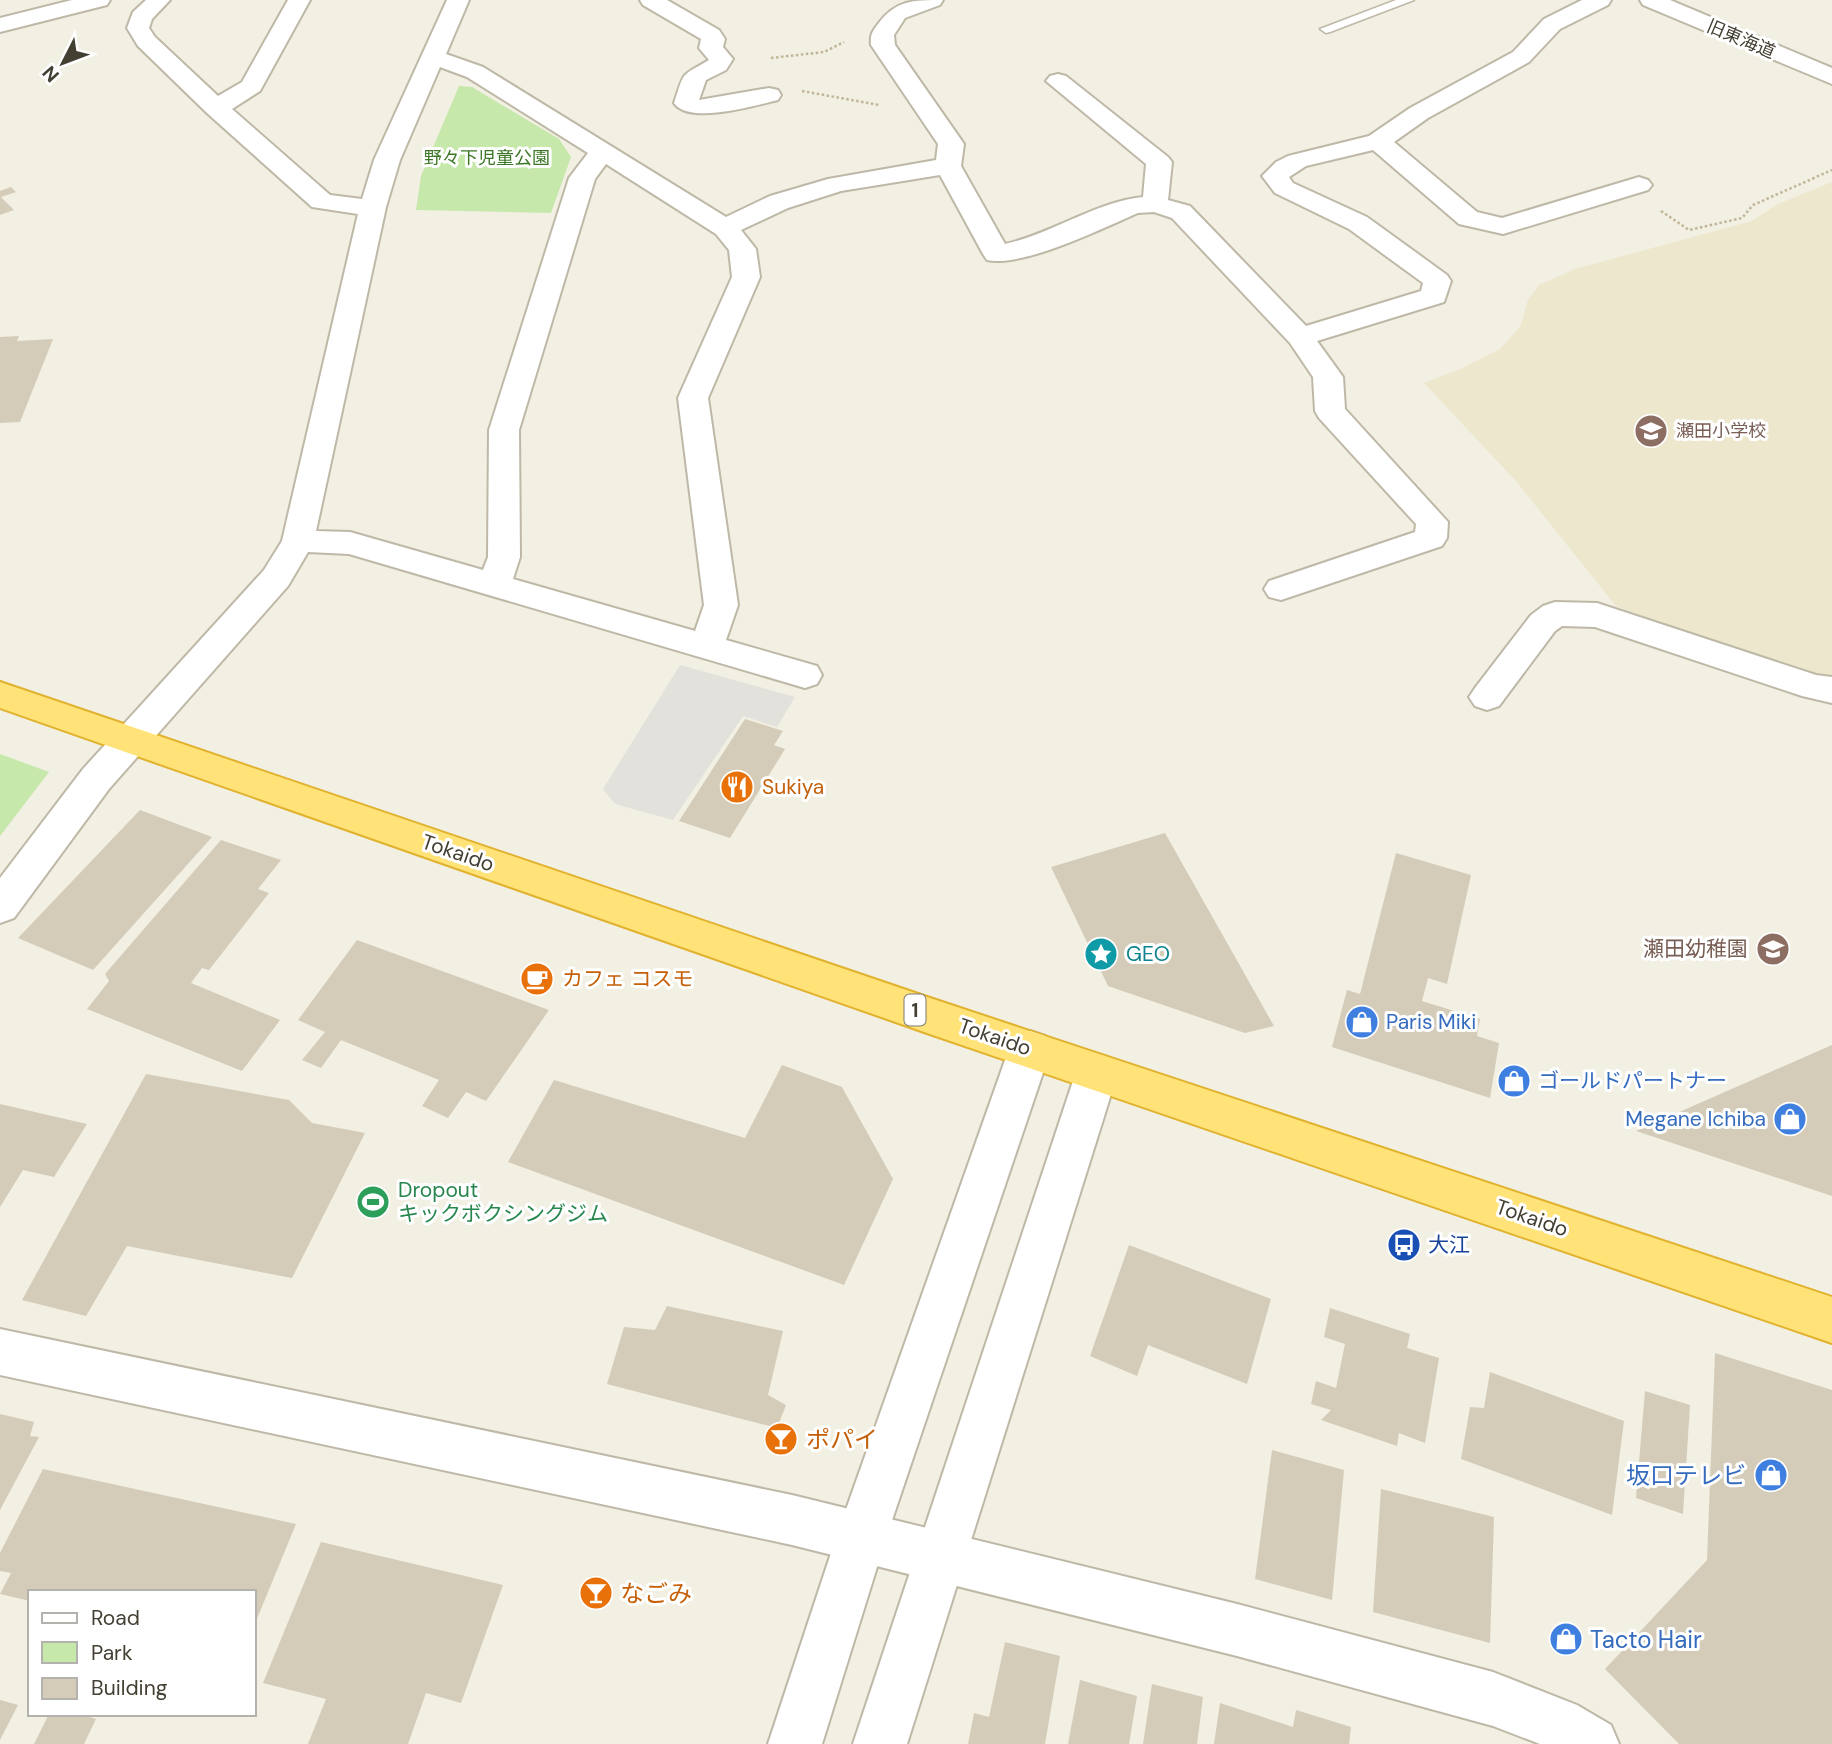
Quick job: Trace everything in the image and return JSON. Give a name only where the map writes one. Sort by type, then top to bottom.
[{"type":"highway","name":"Tokaido","points":[[0,695],[1097,1072],[1832,1320]]},
{"type":"street","points":[[0,25],[99,0]]},
{"type":"street","points":[[159,0],[141,17],[138,28],[146,41],[216,108],[321,201],[344,206],[373,207]]},
{"type":"street","points":[[216,108],[252,86],[299,0]]},
{"type":"street","points":[[0,907],[96,779],[275,578],[298,541],[373,207],[387,160],[458,0]]},
{"type":"street","points":[[651,0],[711,35],[711,48],[721,62],[695,76],[686,103],[699,108],[769,95]]},
{"type":"street","points":[[932,0],[897,13],[882,35],[883,45],[951,144],[948,166],[997,254],[1034,246],[1133,206],[1155,204],[1181,212],[1300,337],[1328,377],[1330,411],[1432,522],[1431,538],[1323,563],[1281,589]]},
{"type":"street","points":[[1300,337],[1434,296],[1437,281],[1358,223],[1284,188],[1275,176],[1284,167],[1297,162],[1378,141],[1419,113],[1521,57],[1552,24],[1600,0]]},
{"type":"street","name":"旧東海道","points":[[1651,0],[1830,75]]},
{"type":"street","points":[[433,57],[475,72],[725,228],[742,249],[747,277],[693,398],[722,605],[707,647]]},
{"type":"street","points":[[1058,81],[1159,162],[1155,204]]},
{"type":"street","points":[[1378,141],[1468,218],[1503,226],[1633,193]]},
{"type":"street","points":[[494,585],[504,557],[504,430],[582,178],[602,152]]},
{"type":"street","points":[[725,228],[779,202],[837,184],[948,166]]},
{"type":"street","points":[[298,541],[350,543],[805,675]]},
{"type":"street","points":[[1488,696],[1543,623],[1555,614],[1578,613],[1616,619],[1814,687],[1832,690]]},
{"type":"street","points":[[795,1744],[861,1538],[1030,1049]]},
{"type":"street","points":[[880,1744],[1097,1072]]},
{"type":"street","points":[[0,1352],[792,1520],[1237,1630],[1493,1699],[1559,1724],[1592,1744]]},
{"type":"lane","points":[[1326,29],[1408,0]]},
{"type":"path","points":[[721,62],[824,52],[890,23]]},
{"type":"path","points":[[769,95],[803,90],[876,105],[922,101]]},
{"type":"path","points":[[1633,193],[1689,230],[1742,218],[1753,205],[1832,170]]},
{"type":"shaded area","name":"瀬田小学校","points":[[1832,182],[1832,679],[1767,663],[1616,606],[1515,480],[1424,383],[1500,349],[1520,327],[1528,300],[1539,285],[1575,269],[1752,221],[1776,205]]},
{"type":"shaded area","points":[[680,665],[795,697],[777,727],[743,716],[673,820],[615,804],[603,789]]},
{"type":"green space","name":"野々下児童公園","points":[[459,86],[472,87],[559,139],[571,157],[551,213],[416,210],[421,176]]},
{"type":"green space","points":[[0,754],[49,772],[0,836]]},
{"type":"building","points":[[11,187],[16,192],[1,197],[14,210],[0,215],[0,191]]},
{"type":"building","points":[[19,336],[17,341],[53,339],[20,422],[0,423],[0,337]]},
{"type":"building","points":[[745,719],[783,731],[774,745],[785,749],[730,838],[679,821]]},
{"type":"building","points":[[140,810],[212,837],[93,970],[18,938]]},
{"type":"building","points":[[1165,833],[1274,1026],[1245,1033],[1108,986],[1051,867]]},
{"type":"building","points":[[221,840],[281,860],[258,889],[269,893],[209,970],[202,968],[191,983],[280,1020],[242,1071],[87,1009],[109,981],[105,974]]},
{"type":"building","points":[[1396,853],[1471,875],[1447,984],[1428,978],[1422,1001],[1480,1019],[1477,1036],[1499,1043],[1490,1098],[1332,1047],[1347,990],[1360,994]]},
{"type":"building","points":[[357,940],[549,1010],[486,1101],[466,1092],[448,1118],[422,1106],[439,1080],[341,1040],[321,1068],[302,1060],[325,1032],[298,1020]]},
{"type":"building","points":[[1832,1045],[1832,1196],[1636,1131]]},
{"type":"building","points":[[782,1065],[842,1087],[893,1179],[844,1285],[508,1162],[554,1080],[745,1138]]},
{"type":"building","points":[[146,1074],[289,1100],[312,1123],[365,1133],[292,1278],[127,1246],[86,1316],[22,1300]]},
{"type":"building","points":[[0,1104],[87,1124],[54,1177],[23,1170],[0,1207]]},
{"type":"building","points":[[1129,1245],[1271,1299],[1247,1384],[1148,1345],[1137,1376],[1090,1356]]},
{"type":"building","points":[[667,1306],[783,1331],[768,1395],[786,1405],[777,1428],[607,1384],[624,1327],[655,1330]]},
{"type":"building","points":[[1330,1308],[1410,1334],[1407,1348],[1439,1358],[1425,1443],[1399,1433],[1397,1446],[1321,1420],[1331,1410],[1311,1404],[1316,1381],[1336,1388],[1345,1344],[1324,1337]]},
{"type":"building","name":"坂口テレビ","points":[[1715,1353],[1832,1390],[1832,1744],[1679,1744],[1605,1669],[1707,1560]]},
{"type":"building","points":[[1490,1372],[1624,1421],[1612,1515],[1461,1459],[1470,1407],[1484,1408]]},
{"type":"building","points":[[1645,1391],[1690,1405],[1683,1514],[1636,1498]]},
{"type":"building","points":[[0,1414],[34,1422],[30,1436],[39,1437],[0,1510]]},
{"type":"building","points":[[1272,1450],[1344,1470],[1332,1600],[1255,1579]]},
{"type":"building","points":[[43,1469],[296,1524],[256,1621],[256,1590],[28,1590],[28,1601],[0,1594],[11,1573],[0,1571],[0,1553]]},
{"type":"building","points":[[1381,1489],[1494,1517],[1490,1643],[1373,1612]]},
{"type":"building","points":[[321,1542],[503,1585],[461,1703],[426,1693],[408,1744],[308,1744],[326,1699],[263,1683]]},
{"type":"building","points":[[1005,1642],[1060,1656],[1045,1744],[968,1744],[974,1713],[989,1717]]},
{"type":"building","points":[[1080,1680],[1137,1696],[1129,1744],[1068,1744]]},
{"type":"building","points":[[1152,1684],[1203,1697],[1197,1744],[1143,1744]]},
{"type":"building","points":[[0,1700],[18,1705],[0,1740]]},
{"type":"building","points":[[1220,1703],[1293,1727],[1296,1710],[1351,1727],[1349,1744],[1214,1744]]},
{"type":"building","points":[[48,1716],[86,1716],[96,1719],[84,1744],[34,1744]]},
{"type":"place","name":"瀬田小学校","points":[[1651,431]]},
{"type":"place","name":"Sukiya","points":[[737,787]]},
{"type":"place","name":"瀬田幼稚園","points":[[1773,949]]},
{"type":"place","name":"GEO","points":[[1101,954]]},
{"type":"place","name":"カフェ コスモ","points":[[537,979]]},
{"type":"place","name":"Paris Miki","points":[[1362,1022]]},
{"type":"place","name":"ゴールドパートナー","points":[[1514,1081]]},
{"type":"place","name":"Megane Ichiba","points":[[1790,1119]]},
{"type":"place","name":"Dropout キックボクシングジム","points":[[373,1202]]},
{"type":"place","name":"大江","points":[[1404,1245]]},
{"type":"place","name":"ポパイ","points":[[781,1439]]},
{"type":"place","name":"坂口テレビ","points":[[1771,1475]]},
{"type":"place","name":"なごみ","points":[[596,1593]]},
{"type":"place","name":"Tacto Hair","points":[[1566,1639]]}]
